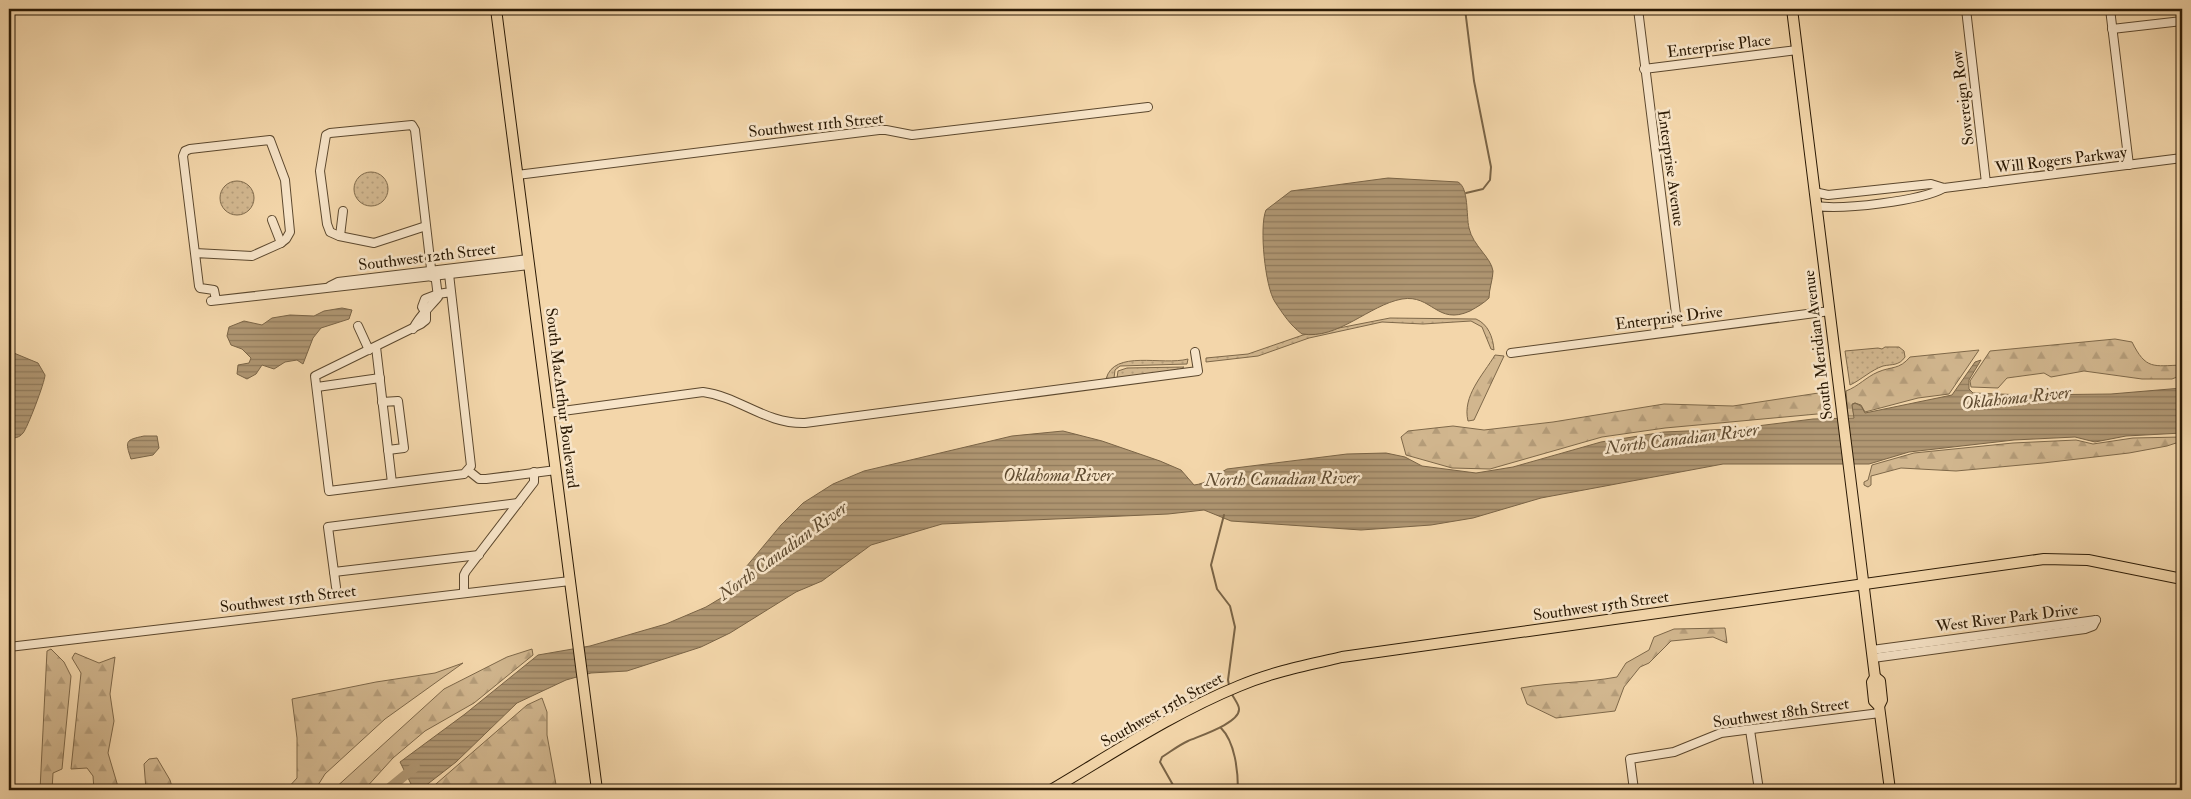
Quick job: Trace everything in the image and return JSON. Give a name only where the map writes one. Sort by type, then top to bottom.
[{"type":"main road","name":"South MacArthur Boulevard","points":[[496,9],[597,790]]},
{"type":"main road","name":"South Meridian Avenue","points":[[1792,9],[1875,677],[1872,682],[1874,701],[1879,710],[1890,790]]},
{"type":"main road","name":"Southwest 15th Street","points":[[1051,790],[1201,703],[1286,669],[1342,657],[2036,560],[2068,558],[2115,564],[2182,579]]},
{"type":"street","name":"Enterprise Avenue","points":[[1638,9],[1678,330]]},
{"type":"street","name":"Sovereign Row","points":[[1966,9],[1986,183]]},
{"type":"street","points":[[2110,9],[2129,165]]},
{"type":"street","points":[[2112,29],[2182,21]]},
{"type":"street","name":"Enterprise Place","points":[[1644,69],[1797,50]]},
{"type":"street","name":"Southwest 11th Street","points":[[518,175],[878,130],[912,135],[1148,107]]},
{"type":"street","points":[[426,226],[374,243],[330,232],[327,224],[320,172],[324,138],[330,133],[412,124],[414,127],[433,273],[438,294],[438,297],[426,312],[421,315],[412,329],[316,376],[329,491],[464,474],[470,468]]},
{"type":"street","points":[[270,140],[285,180],[290,232],[286,240],[252,256],[195,253],[183,156],[185,151],[270,140]]},
{"type":"street","name":"Will Rogers Parkway","points":[[1816,206],[1830,208],[1875,203],[1933,194],[1944,188],[2182,158]]},
{"type":"street","name":"Will Rogers Parkway","points":[[1814,192],[1828,195],[1931,184],[1944,188]]},
{"type":"street","points":[[1895,187],[1896,200]]},
{"type":"street","points":[[1874,190],[1875,203]]},
{"type":"street","points":[[340,236],[343,211]]},
{"type":"street","points":[[272,220],[281,243]]},
{"type":"street","name":"Southwest 12th Street","points":[[195,253],[199,286],[200,288],[214,290],[214,300],[330,286],[338,282],[529,262]]},
{"type":"street","name":"Southwest 12th Street","points":[[433,273],[449,274],[529,262]]},
{"type":"street","points":[[449,274],[457,348],[462,356],[460,369],[470,468],[486,479],[556,470]]},
{"type":"street","points":[[438,294],[451,292]]},
{"type":"street","name":"Enterprise Drive","points":[[1511,353],[1830,311]]},
{"type":"street","points":[[358,326],[373,348],[380,378],[392,483]]},
{"type":"street","points":[[548,413],[703,392],[717,394],[782,422],[805,423],[1198,371],[1195,352]]},
{"type":"street","points":[[317,386],[380,378]]},
{"type":"street","points":[[382,402],[398,400],[404,448],[388,450]]},
{"type":"street","points":[[464,594],[464,575],[534,482],[534,472]]},
{"type":"street","points":[[336,587],[328,527],[518,503]]},
{"type":"street","points":[[334,572],[478,554]]},
{"type":"street","name":"Southwest 15th Street","points":[[9,648],[570,581]]},
{"type":"street","name":"West River Park Drive","points":[[1872,654],[1912,644],[1942,644],[2016,634],[2096,620],[2093,626],[2085,629],[2016,634]]},
{"type":"street","points":[[1912,644],[1913,653]]},
{"type":"street","name":"West River Park Drive","points":[[1872,654],[1913,653],[1942,644]]},
{"type":"street","name":"Southwest 18th Street","points":[[1634,790],[1630,759],[1674,752],[1713,734],[1879,710]]},
{"type":"street","points":[[1750,730],[1758,790]]},
{"type":"green space","points":[[371,172],[378,173],[383,177],[387,182],[387,196],[383,201],[378,205],[371,206],[364,205],[359,201],[355,196],[354,189],[355,182],[359,177],[364,173]]},
{"type":"green space","points":[[237,181],[244,182],[249,186],[253,191],[253,205],[249,210],[244,214],[237,215],[230,214],[225,210],[221,205],[220,198],[221,191],[225,186],[230,182]]},
{"type":"green space","points":[[1390,318],[1476,319],[1484,324],[1489,332],[1494,350],[1491,349],[1482,327],[1471,321],[1423,324],[1382,322],[1309,338],[1258,356],[1206,362],[1206,358],[1248,354],[1303,335]]},
{"type":"green space","points":[[2115,339],[2132,342],[2142,358],[2151,364],[2157,366],[2182,365],[2182,375],[2172,379],[2142,379],[2084,371],[2051,377],[2044,373],[2007,378],[1998,388],[1971,387],[1970,381],[1990,351]]},
{"type":"green space","points":[[1885,347],[1899,347],[1904,351],[1905,357],[1898,363],[1883,366],[1850,385],[1845,351],[1882,349]]},
{"type":"green space","points":[[1979,350],[1949,394],[1918,398],[1865,412],[1861,405],[1855,403],[1852,404],[1854,416],[1848,416],[1846,391],[1874,374],[1899,366],[1910,357]]},
{"type":"green space","points":[[1495,355],[1504,356],[1474,420],[1468,421],[1468,403],[1471,394]]},
{"type":"green space","points":[[1188,359],[1187,364],[1120,366],[1115,370],[1114,378],[1106,379],[1111,370],[1119,364],[1129,361],[1177,361]]},
{"type":"green space","points":[[1184,367],[1179,370],[1117,378],[1118,371],[1127,368]]},
{"type":"green space","points":[[1825,392],[1828,413],[1665,428],[1602,437],[1490,469],[1452,468],[1406,455],[1401,437],[1408,431],[1453,426],[1484,430],[1553,422],[1664,404],[1733,406]]},
{"type":"green space","points":[[2182,437],[2182,441],[2167,446],[2129,453],[2043,463],[1956,471],[1901,468],[1871,476],[1871,485],[1868,487],[1864,485],[1864,482],[1868,480],[1872,465],[1914,453],[2013,443],[2076,440],[2093,444],[2133,438]]},
{"type":"green space","points":[[1725,628],[1727,643],[1713,637],[1671,641],[1649,663],[1640,667],[1624,687],[1615,711],[1556,718],[1527,704],[1521,688],[1617,677],[1626,663],[1649,650],[1654,637],[1674,629]]},
{"type":"green space","points":[[51,649],[64,662],[71,676],[62,769],[53,773],[52,790],[40,790],[47,651]]},
{"type":"green space","points":[[532,649],[533,655],[474,703],[425,731],[393,758],[364,790],[333,790],[444,689],[507,657]]},
{"type":"green space","points":[[75,653],[99,663],[115,657],[110,694],[114,721],[108,753],[119,790],[94,790],[93,776],[87,768],[71,769],[81,673],[72,658]]},
{"type":"green space","points":[[463,663],[385,719],[325,774],[315,790],[286,790],[297,778],[297,738],[292,699],[376,682],[435,673]]},
{"type":"green space","points":[[542,698],[547,712],[547,735],[557,790],[429,790],[527,705]]},
{"type":"green space","points":[[157,758],[170,780],[173,790],[146,790],[144,764],[149,759]]},
{"type":"water","points":[[1388,178],[1458,182],[1462,185],[1466,196],[1468,223],[1471,234],[1492,266],[1489,298],[1470,311],[1459,315],[1450,315],[1421,301],[1402,299],[1390,302],[1328,332],[1302,334],[1287,319],[1275,302],[1268,284],[1263,242],[1266,210],[1291,191]]},
{"type":"water","points":[[342,308],[352,310],[349,319],[321,328],[313,338],[303,364],[297,360],[285,362],[274,369],[262,365],[256,374],[247,379],[237,374],[238,365],[249,363],[251,358],[242,349],[231,345],[227,336],[229,327],[244,321],[262,325],[272,318],[290,315],[314,316],[324,311]]},
{"type":"water","points":[[9,351],[38,363],[45,375],[25,430],[20,436],[13,438],[9,438]]},
{"type":"water","name":"Oklahoma River","points":[[1981,360],[1969,380],[1969,389],[1973,393],[2025,395],[2111,394],[2182,388],[2182,433],[2126,436],[2095,442],[2075,437],[2014,440],[1909,452],[1869,464],[1723,464],[1541,498],[1473,518],[1431,525],[1361,530],[1231,521],[1204,510],[1168,514],[942,524],[871,545],[822,581],[796,592],[730,633],[701,647],[627,671],[591,673],[566,680],[517,703],[456,762],[420,790],[414,790],[400,762],[465,714],[538,655],[590,646],[666,624],[706,607],[731,592],[745,580],[746,567],[781,525],[803,503],[833,484],[864,471],[1012,436],[1063,431],[1102,441],[1160,461],[1181,470],[1194,485],[1207,481],[1227,469],[1347,454],[1386,453],[1405,457],[1422,466],[1476,473],[1513,467],[1601,442],[1664,432],[1733,429],[1813,419],[1854,418],[1852,405],[1855,403],[1861,406],[1865,413],[1952,395],[1975,362]]},
{"type":"water","points":[[144,436],[157,436],[159,448],[153,455],[131,459],[127,445],[128,442]]},
{"type":"waterway","points":[[1465,9],[1474,81],[1491,167],[1490,180],[1483,189],[1466,193]]},
{"type":"waterway","points":[[1224,515],[1211,565],[1217,589],[1230,606],[1235,627],[1228,680],[1229,685]]},
{"type":"waterway","points":[[1166,790],[1173,785],[1160,762],[1162,757],[1233,719],[1238,714],[1239,709],[1231,692]]},
{"type":"waterway","points":[[1221,728],[1233,749],[1238,790]]},
{"type":"waterway","name":"North Canadian River","points":[[387,790],[415,767]]}]
